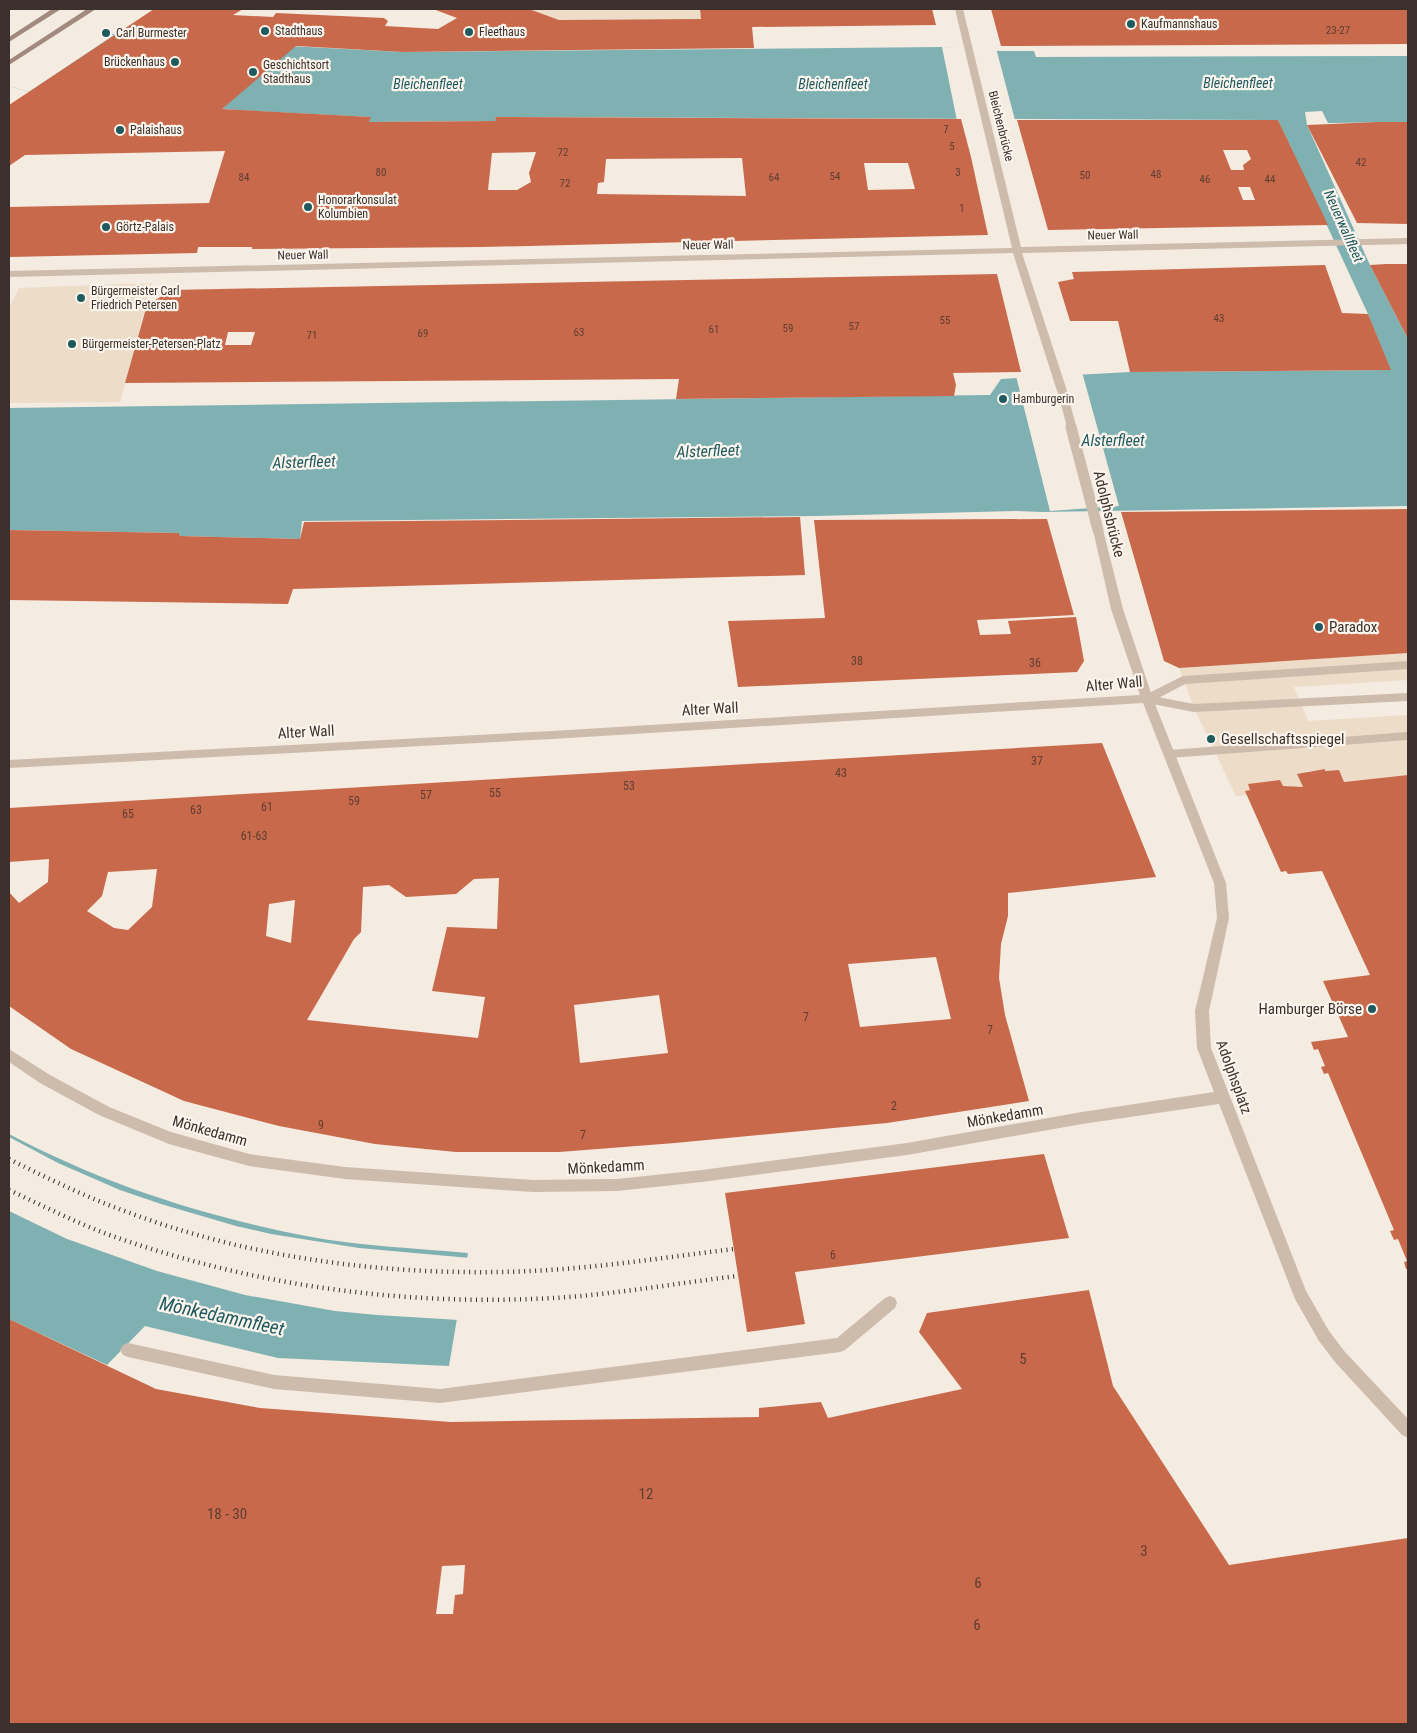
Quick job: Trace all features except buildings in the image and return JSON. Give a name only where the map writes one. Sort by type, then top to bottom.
[{"type":"main road","points":[[9,40],[57,9]]},
{"type":"main road","points":[[9,63],[92,9]]},
{"type":"street","name":"Bleichenbrücke","points":[[959,9],[1017,250]]},
{"type":"street","name":"Neuer Wall","points":[[9,274],[1408,241]]},
{"type":"street","name":"Adolphsbrücke","points":[[1017,250],[1062,391],[1117,609],[1147,699]]},
{"type":"street","name":"Alter Wall","points":[[9,764],[552,735],[1147,699],[1183,680],[1408,665]]},
{"type":"street","points":[[1147,699],[1194,708],[1408,697]]},
{"type":"street","name":"Adolphsplatz","points":[[1147,699],[1220,883],[1223,918],[1204,993],[1202,1024],[1204,1048],[1300,1294],[1312,1316],[1345,1364],[1408,1430]]},
{"type":"street","points":[[1169,754],[1408,736]]},
{"type":"street","name":"Mönkedamm","points":[[9,1055],[45,1079],[104,1111],[169,1138],[249,1160],[345,1173],[533,1186],[616,1185],[702,1176],[906,1149],[1082,1118],[1223,1097]]},
{"type":"street","points":[[128,1350],[274,1382],[440,1396],[840,1345],[890,1303]]},
{"type":"shaded area","points":[[529,9],[700,9],[701,19],[559,20]]},
{"type":"shaded area","name":"Bürgermeister-Petersen-Platz","points":[[152,283],[120,402],[9,403],[9,308],[19,288]]},
{"type":"shaded area","points":[[1408,653],[1408,680],[1294,687],[1308,721],[1408,715],[1408,775],[1344,782],[1339,770],[1307,771],[1308,773],[1297,775],[1303,787],[1292,788],[1291,786],[1248,784],[1250,790],[1246,791],[1247,795],[1236,796],[1194,708],[1179,668]]},
{"type":"water","points":[[9,15],[136,38],[403,52],[942,47],[1034,51],[1036,57],[1408,56],[1408,122],[1328,123],[1322,111],[1305,112],[1307,125],[1370,265],[1408,339],[1408,506],[1016,511],[816,516],[302,521],[300,539],[180,536],[179,533],[9,530],[9,408],[990,395],[1001,379],[1130,372],[1390,370],[1368,314],[1278,120],[495,117],[496,121],[369,122],[370,117],[237,110],[29,92],[9,86]]},
{"type":"water","name":"Mönkedammfleet","points":[[9,1134],[45,1152],[117,1183],[190,1208],[228,1218],[267,1228],[326,1239],[468,1253],[449,1366],[278,1358],[145,1326],[107,1365],[9,1319]]},
{"type":"pier","points":[[13,14],[88,27],[114,35],[29,92],[9,86],[9,16]]},
{"type":"pier","points":[[942,47],[996,48],[1015,120],[957,121]]},
{"type":"pier","points":[[1082,372],[1119,506],[1050,511],[1016,376]]},
{"type":"pier","points":[[9,1137],[58,1163],[120,1190],[236,1226],[271,1234],[359,1248],[470,1258],[459,1320],[335,1311],[245,1295],[157,1271],[67,1239],[9,1211]]},
{"type":"railway","points":[[9,1159],[99,1201],[178,1229],[227,1243],[277,1254],[328,1262],[378,1268],[430,1271],[531,1271],[607,1265],[734,1249]]},
{"type":"railway","points":[[9,1190],[97,1230],[127,1241],[226,1269],[276,1280],[327,1288],[429,1298],[532,1299],[609,1293],[738,1276]]},
{"type":"place","name":"Kaufmannshaus","points":[[1131,24]]},
{"type":"place","name":"Stadthaus","points":[[265,31]]},
{"type":"place","name":"Fleethaus","points":[[469,32]]},
{"type":"place","name":"Carl Burmester","points":[[106,33]]},
{"type":"place","name":"Brückenhaus","points":[[175,62]]},
{"type":"place","name":"Geschichtsort Stadthaus","points":[[253,72]]},
{"type":"place","name":"Palaishaus","points":[[120,130]]},
{"type":"place","name":"Honorarkonsulat Kolumbien","points":[[308,207]]},
{"type":"place","name":"Görtz-Palais","points":[[106,227]]},
{"type":"place","name":"Bürgermeister Carl Friedrich Petersen","points":[[81,298]]},
{"type":"place","name":"Bürgermeister-Petersen-Platz","points":[[72,344]]},
{"type":"place","name":"Hamburgerin","points":[[1003,399]]},
{"type":"place","name":"Paradox","points":[[1319,627]]},
{"type":"place","name":"Gesellschaftsspiegel","points":[[1211,739]]},
{"type":"place","name":"Hamburger Börse","points":[[1372,1009]]},
{"type":"water label","name":"Bleichenfleet","points":[[1238,83]]},
{"type":"water label","name":"Bleichenfleet","points":[[428,84]]},
{"type":"water label","name":"Bleichenfleet","points":[[833,84]]},
{"type":"water label","name":"Neuerwallfleet","points":[[1344,226]]},
{"type":"water label","name":"Alsterfleet","points":[[1113,440]]},
{"type":"water label","name":"Alsterfleet","points":[[708,451]]},
{"type":"water label","name":"Alsterfleet","points":[[304,462]]}]
